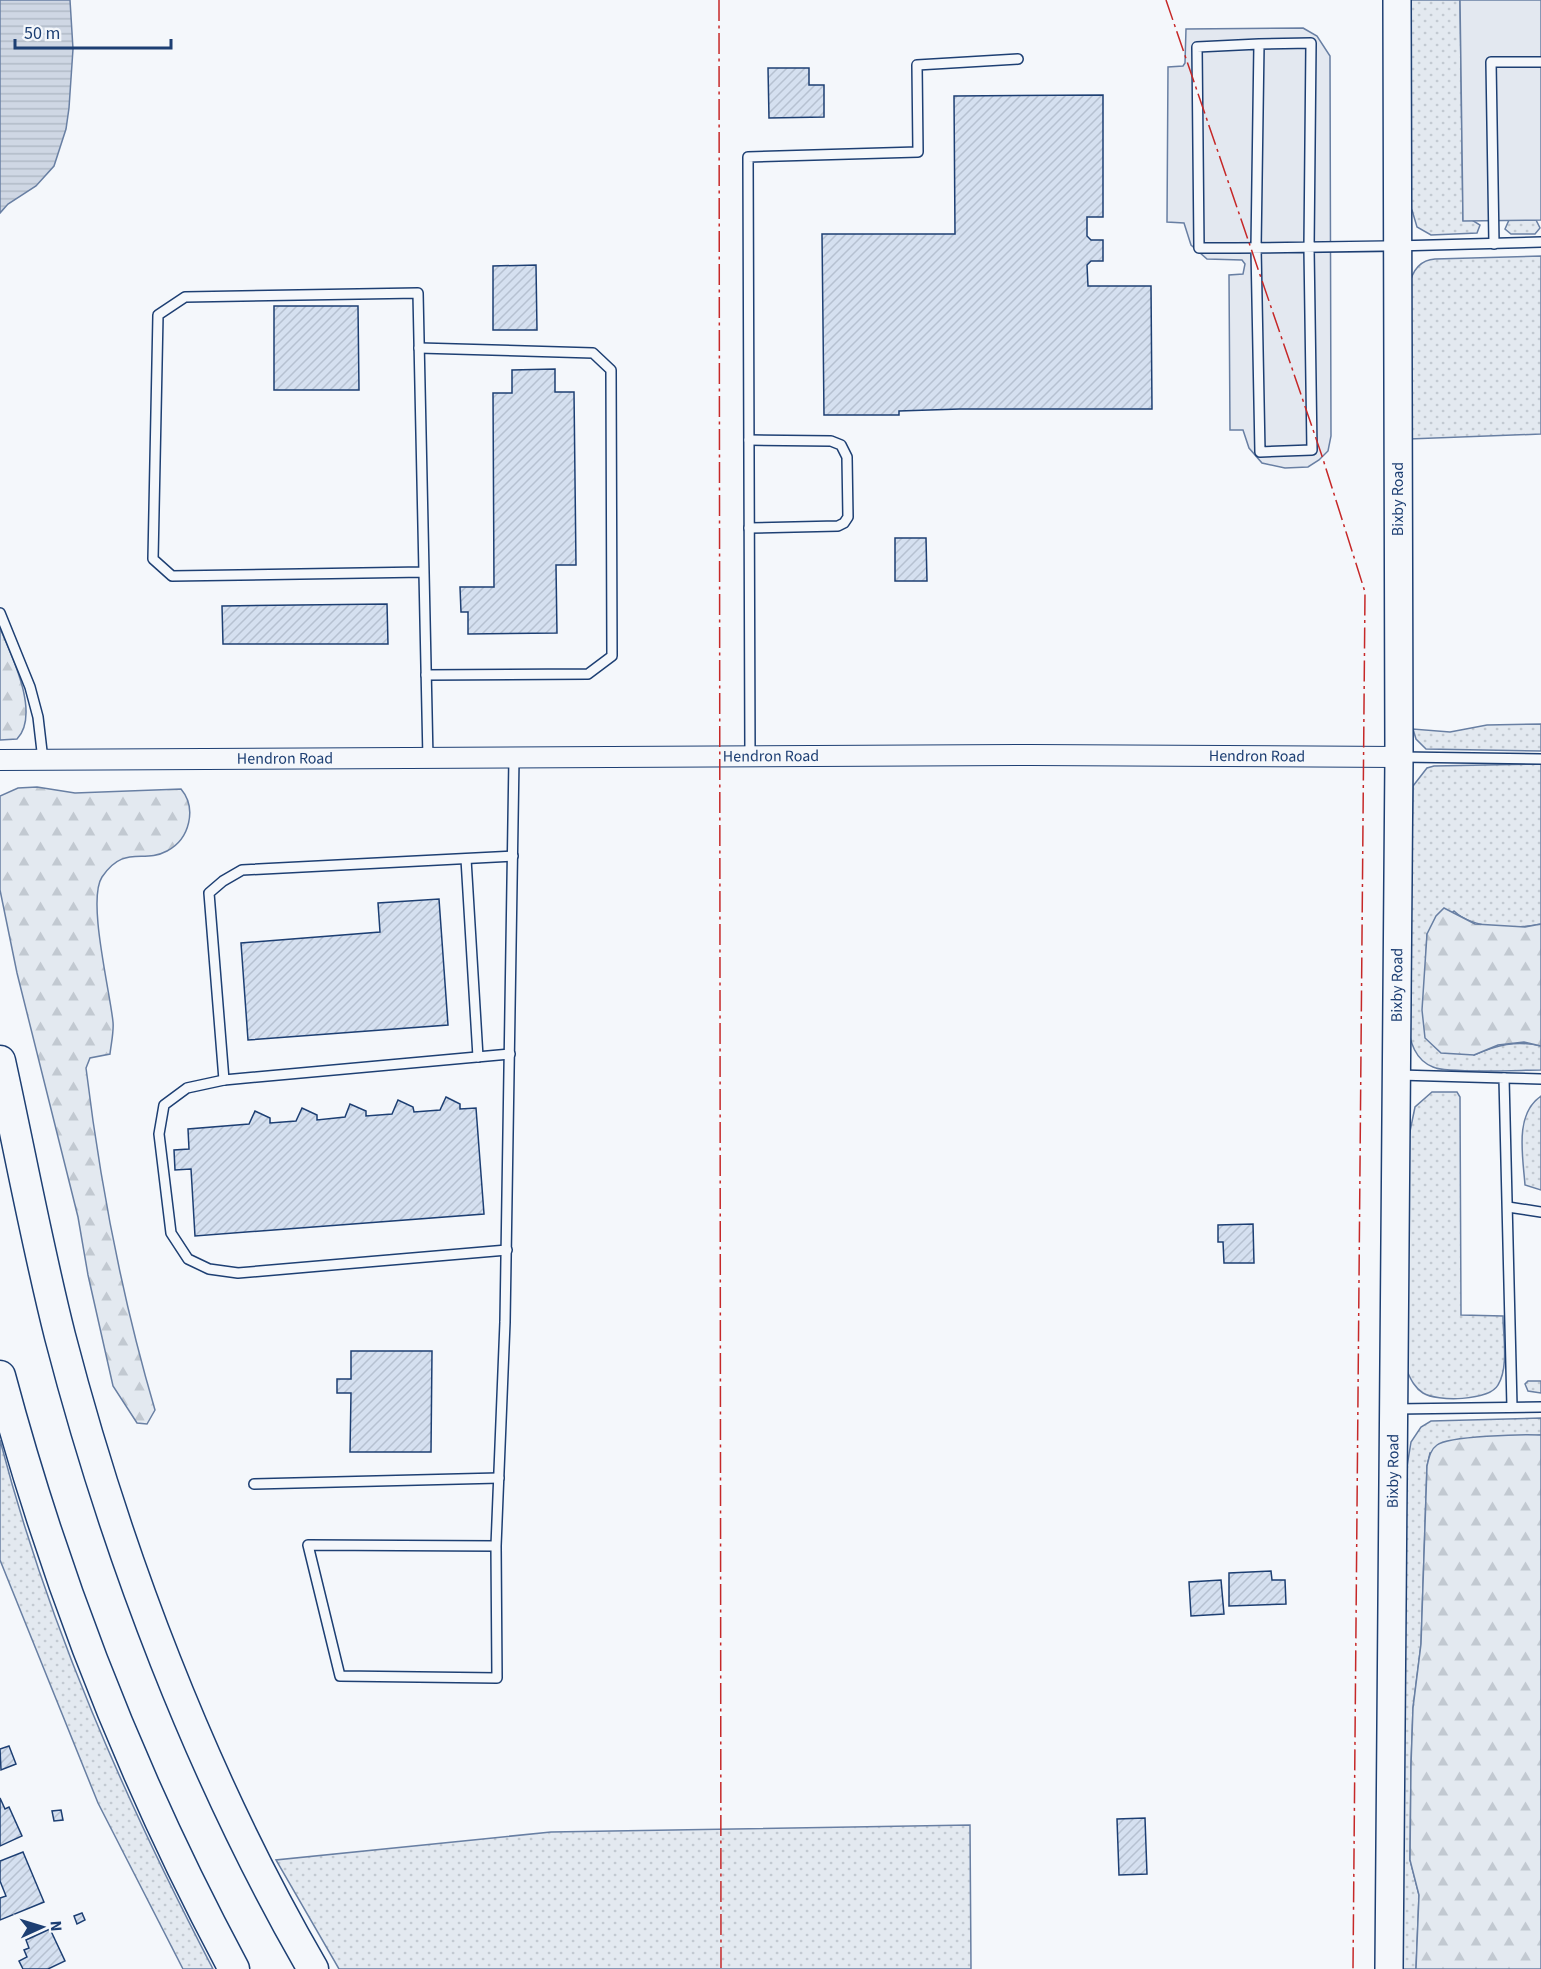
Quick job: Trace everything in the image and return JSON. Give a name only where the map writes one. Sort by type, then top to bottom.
[{"type":"main road","points":[[0,1061],[60,1334],[92,1448],[130,1563],[173,1678],[222,1789],[313,1969]]},
{"type":"main road","points":[[0,1376],[46,1532],[102,1686],[166,1834],[234,1969]]},
{"type":"street","name":"Bixby Road","points":[[1389,1969],[1399,757],[1397,0]]},
{"type":"street","name":"Hendron Road","points":[[0,760],[1399,757]]},
{"type":"lane","points":[[1259,44],[1256,248],[1260,452],[1312,450],[1309,248],[1311,43],[1259,44],[1197,47],[1199,248],[1256,248],[1309,248],[1398,247],[1541,242]]},
{"type":"lane","points":[[750,757],[748,157],[918,152],[917,65],[1018,59]]},
{"type":"lane","points":[[1494,244],[1491,62],[1541,62]]},
{"type":"lane","points":[[424,572],[172,576],[153,559],[158,315],[184,297],[418,293],[424,572],[426,675],[428,759]]},
{"type":"lane","points":[[419,348],[594,353],[611,370],[612,656],[588,674],[426,675]]},
{"type":"lane","points":[[749,440],[831,441],[841,445],[847,458],[848,517],[844,524],[838,526],[749,528]]},
{"type":"lane","points":[[0,613],[30,687],[38,717],[43,760]]},
{"type":"lane","name":"Hendron Road","points":[[1399,757],[1541,759]]},
{"type":"lane","points":[[496,1546],[308,1545],[340,1676],[497,1678],[496,1546],[507,1250],[514,758]]},
{"type":"lane","points":[[224,1080],[209,893],[223,881],[242,870],[513,856]]},
{"type":"lane","points":[[466,859],[478,1057]]},
{"type":"lane","points":[[507,1250],[238,1273],[209,1269],[188,1258],[171,1233],[159,1134],[164,1105],[186,1088],[224,1080],[510,1054]]},
{"type":"lane","points":[[1397,1075],[1541,1079]]},
{"type":"lane","points":[[1504,1078],[1512,1407]]},
{"type":"lane","points":[[1508,1207],[1541,1212]]},
{"type":"lane","points":[[1394,1409],[1541,1407]]},
{"type":"lane","points":[[254,1484],[499,1478]]},
{"type":"green space","points":[[1409,0],[1460,0],[1463,220],[1472,220],[1480,225],[1477,233],[1431,235],[1417,227],[1412,210],[1409,209]]},
{"type":"green space","points":[[1509,220],[1536,220],[1540,228],[1535,234],[1511,234],[1505,229]]},
{"type":"green space","points":[[1541,256],[1541,434],[1409,439],[1409,286],[1417,268],[1435,259]]},
{"type":"green space","points":[[0,628],[17,668],[25,700],[24,728],[17,739],[0,740]]},
{"type":"green space","points":[[1541,724],[1541,751],[1426,749],[1416,739],[1413,729],[1450,732],[1487,725]]},
{"type":"green space","points":[[1541,764],[1541,924],[1519,927],[1483,925],[1472,922],[1454,911],[1427,934],[1426,956],[1474,1055],[1507,1044],[1523,1043],[1541,1046],[1541,1070],[1468,1071],[1433,1067],[1422,1060],[1415,1050],[1408,1025],[1413,786],[1427,768],[1434,766]]},
{"type":"green space","points":[[37,787],[75,793],[181,789],[189,805],[189,823],[175,846],[158,854],[134,856],[118,861],[102,877],[98,889],[98,925],[113,1030],[110,1054],[90,1058],[86,1068],[113,1240],[132,1325],[155,1410],[147,1424],[137,1423],[113,1386],[88,1275],[78,1217],[17,973],[0,890],[0,796],[18,788]]},
{"type":"green space","points":[[1444,908],[1475,924],[1525,927],[1541,924],[1541,1046],[1524,1042],[1498,1045],[1474,1055],[1441,1053],[1425,1038],[1422,1010],[1427,934],[1436,916]]},
{"type":"green space","points":[[1432,1092],[1457,1092],[1460,1097],[1461,1315],[1503,1316],[1505,1351],[1501,1378],[1493,1390],[1474,1397],[1451,1399],[1430,1396],[1418,1389],[1407,1371],[1408,1141],[1415,1107]]},
{"type":"green space","points":[[1541,1096],[1541,1190],[1525,1185],[1522,1137],[1527,1114],[1532,1104]]},
{"type":"green space","points":[[1528,1381],[1541,1381],[1541,1393],[1528,1391],[1525,1384]]},
{"type":"green space","points":[[1541,1418],[1541,1435],[1430,1453],[1427,1466],[1421,1644],[1413,1708],[1411,1765],[1410,1860],[1419,1895],[1416,1969],[1400,1969],[1405,1479],[1411,1442],[1421,1427],[1431,1421]]},
{"type":"green space","points":[[1541,1435],[1541,1969],[1416,1969],[1419,1895],[1410,1860],[1411,1765],[1413,1708],[1421,1644],[1427,1466],[1433,1449],[1444,1442],[1487,1436]]},
{"type":"green space","points":[[0,1440],[19,1509],[65,1644],[149,1841],[213,1969],[183,1969],[98,1803],[0,1560]]},
{"type":"green space","points":[[970,1825],[971,1969],[339,1969],[276,1860],[551,1832]]},
{"type":"shaded area","points":[[0,0],[70,0],[73,49],[66,129],[54,166],[36,186],[8,204],[0,213]]},
{"type":"shaded area","points":[[1460,0],[1541,0],[1541,220],[1463,221]]},
{"type":"shaded area","points":[[1303,28],[1317,36],[1330,56],[1331,436],[1328,451],[1319,460],[1308,467],[1285,468],[1262,463],[1249,448],[1243,430],[1230,430],[1229,275],[1243,274],[1245,264],[1242,260],[1207,259],[1191,245],[1184,223],[1167,222],[1168,67],[1183,66],[1185,63],[1186,29]]},
{"type":"building","points":[[768,68],[809,68],[809,85],[824,85],[824,117],[769,118]]},
{"type":"building","points":[[1103,95],[1103,217],[1087,217],[1087,236],[1091,240],[1103,240],[1103,261],[1091,261],[1087,265],[1088,286],[1151,286],[1152,409],[960,409],[899,411],[899,415],[824,415],[822,234],[955,234],[954,96]]},
{"type":"building","points":[[536,265],[537,330],[493,330],[493,266]]},
{"type":"building","points":[[274,306],[358,306],[359,390],[274,390]]},
{"type":"building","points":[[555,369],[555,392],[574,392],[576,565],[556,565],[557,633],[468,634],[468,612],[461,612],[460,587],[494,587],[493,393],[512,393],[512,370]]},
{"type":"building","points":[[895,538],[926,538],[927,581],[895,581]]},
{"type":"building","points":[[387,604],[388,644],[223,644],[222,606]]},
{"type":"building","points":[[439,899],[448,1025],[248,1040],[241,943],[380,932],[378,903]]},
{"type":"building","points":[[446,1097],[460,1104],[460,1109],[476,1108],[484,1214],[195,1236],[191,1169],[175,1170],[174,1150],[189,1149],[188,1129],[249,1124],[255,1111],[270,1118],[270,1123],[296,1121],[302,1108],[317,1115],[317,1120],[345,1117],[350,1104],[366,1111],[366,1116],[392,1114],[398,1100],[413,1107],[414,1112],[440,1110]]},
{"type":"building","points":[[1253,1224],[1254,1263],[1224,1263],[1223,1242],[1218,1242],[1218,1225]]},
{"type":"building","points":[[351,1351],[432,1351],[431,1452],[350,1452],[351,1393],[337,1393],[337,1379],[351,1379]]},
{"type":"building","points":[[1271,1571],[1272,1580],[1285,1580],[1286,1604],[1229,1606],[1229,1573]]},
{"type":"building","points":[[1221,1580],[1224,1614],[1191,1616],[1189,1582]]},
{"type":"building","points":[[9,1746],[16,1764],[1,1770],[0,1749]]},
{"type":"building","points":[[0,1798],[5,1809],[9,1807],[22,1836],[0,1846]]},
{"type":"building","points":[[61,1810],[63,1820],[54,1821],[52,1811]]},
{"type":"building","points":[[1145,1818],[1147,1874],[1119,1875],[1117,1819]]},
{"type":"building","points":[[23,1852],[44,1902],[0,1920],[0,1898],[6,1896],[0,1881],[0,1861]]},
{"type":"building","points":[[82,1913],[85,1920],[77,1924],[74,1916]]},
{"type":"building","points":[[50,1929],[65,1961],[48,1969],[23,1969],[19,1961],[27,1957],[24,1950],[29,1948],[26,1940]]},
{"type":"power","points":[[719,0],[721,1969]]},
{"type":"power","points":[[1166,0],[1322,456],[1365,592],[1353,1969]]}]
